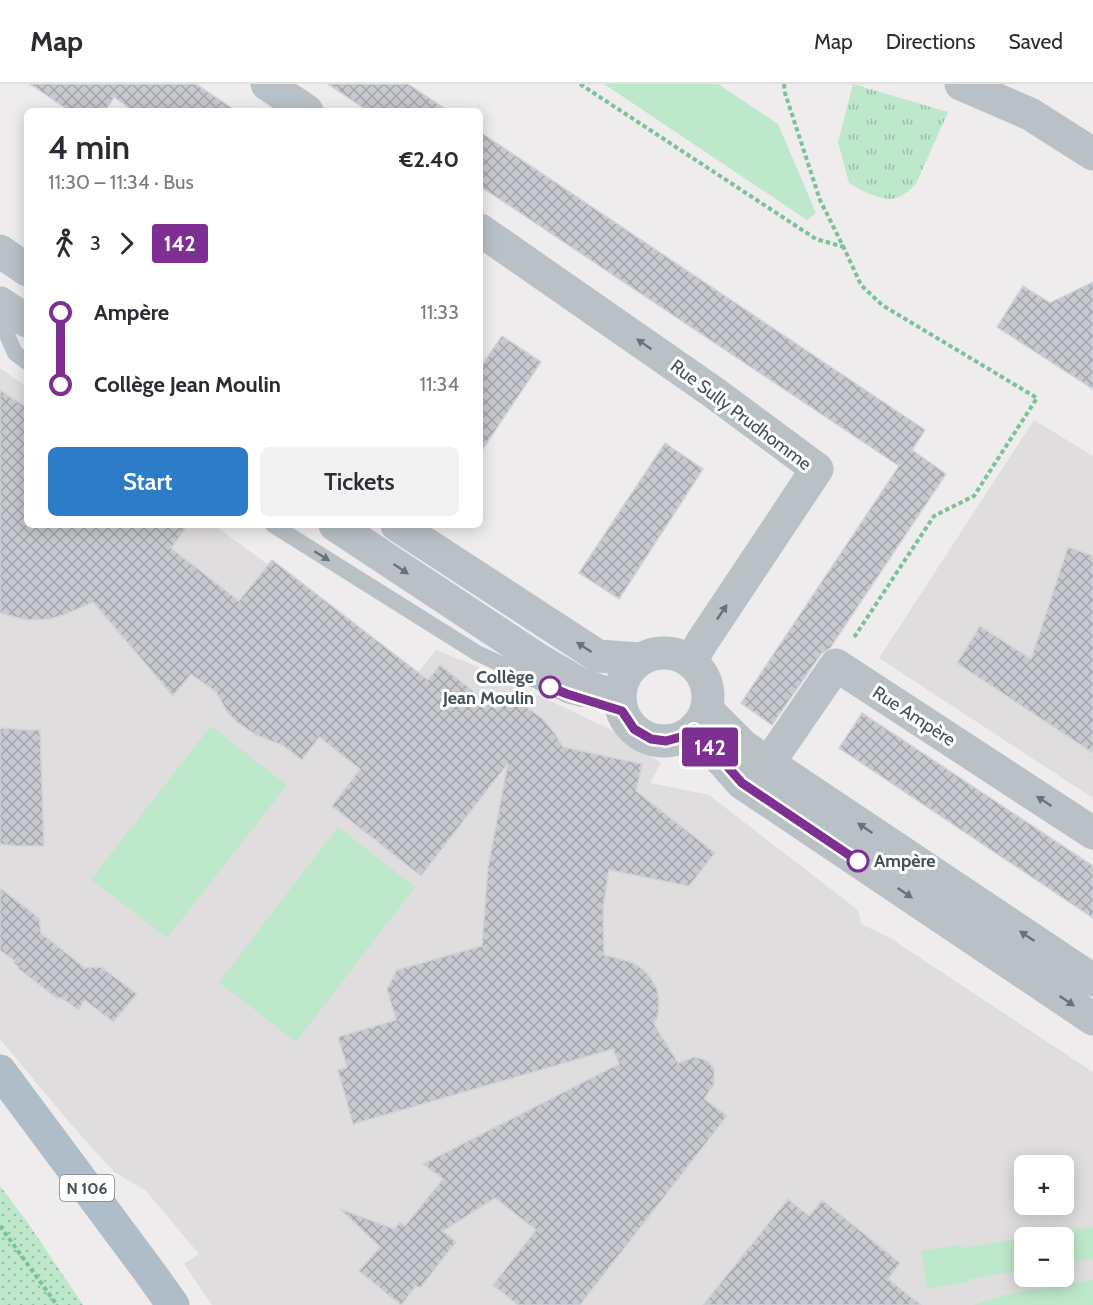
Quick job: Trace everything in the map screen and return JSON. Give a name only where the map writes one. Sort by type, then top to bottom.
[{"type":"main road","name":"N 106","points":[[0,1071],[172,1305]]},
{"type":"street","points":[[267,84],[303,108]]},
{"type":"street","points":[[961,84],[1030,114],[1093,154]]},
{"type":"street","name":"Rue Sully Prudhomme","points":[[483,232],[713,392],[817,469],[691,661]]},
{"type":"street","points":[[0,249],[24,246]]},
{"type":"street","points":[[0,249],[24,268]]},
{"type":"street","points":[[340,528],[539,660],[621,705],[634,729],[651,739],[666,741],[684,736],[701,719],[707,684],[691,661],[660,652],[640,659],[598,656],[402,528]]},
{"type":"street","points":[[621,705],[625,675],[640,659]]},
{"type":"street","points":[[768,764],[836,665]]},
{"type":"street","name":"Rue Ampère","points":[[836,665],[1093,833]]},
{"type":"street","points":[[701,719],[1093,980]]},
{"type":"street","points":[[701,719],[742,783],[1093,1019]]},
{"type":"lane","points":[[10,309],[8,337],[15,353],[24,360]]},
{"type":"lane","points":[[278,528],[477,653],[567,694],[621,705]]},
{"type":"path","points":[[580,84],[816,239],[844,248]]},
{"type":"path","points":[[784,84],[820,200],[861,285],[882,305],[1037,398],[974,496],[934,516],[836,665]]},
{"type":"path","points":[[0,1226],[57,1305]]},
{"type":"shaded area","points":[[0,368],[24,385],[24,528],[218,528],[417,674],[436,650],[610,729],[661,763],[650,783],[709,795],[858,910],[861,924],[890,938],[1093,1072],[1093,1305],[212,1305],[184,1264],[199,1254],[146,1191],[113,1171],[0,1039]]},
{"type":"shaded area","points":[[1034,420],[1093,456],[1093,798],[879,658]]},
{"type":"green space","points":[[604,84],[718,84],[778,124],[816,213],[807,220]]},
{"type":"green space","points":[[853,84],[948,112],[916,184],[898,197],[891,199],[880,197],[849,183],[838,142]]},
{"type":"green space","points":[[211,726],[287,785],[167,938],[91,879]]},
{"type":"green space","points":[[338,827],[415,887],[296,1042],[219,982]]},
{"type":"green space","points":[[0,1186],[28,1223],[83,1305],[0,1305]]},
{"type":"green space","points":[[1093,1227],[1093,1259],[1074,1262],[1074,1230]]},
{"type":"green space","points":[[1014,1240],[1014,1272],[969,1279],[969,1282],[927,1288],[921,1251],[961,1245],[962,1248]]},
{"type":"green space","points":[[1093,1280],[1093,1305],[973,1305],[1007,1294],[1050,1287],[1074,1287],[1074,1283]]},
{"type":"building","points":[[30,84],[196,84],[232,108],[130,108],[114,97],[107,108],[66,108]]},
{"type":"building","points":[[328,84],[408,84],[444,108],[364,108]]},
{"type":"building","points":[[483,134],[925,430],[912,450],[946,474],[830,648],[821,654],[772,725],[741,703],[899,466],[483,188]]},
{"type":"building","points":[[1093,282],[1093,389],[997,327],[1023,286],[1050,303]]},
{"type":"building","points":[[502,336],[541,362],[483,449],[483,364]]},
{"type":"building","points":[[0,390],[24,406],[24,528],[186,528],[171,548],[239,601],[272,560],[428,680],[440,665],[496,709],[501,694],[520,703],[543,719],[563,747],[642,764],[636,791],[715,853],[689,886],[609,870],[603,908],[604,955],[631,962],[643,969],[650,977],[657,989],[659,1002],[658,1015],[654,1024],[678,1063],[694,1057],[709,1062],[714,1069],[714,1084],[704,1099],[727,1116],[580,1305],[518,1305],[493,1285],[536,1230],[495,1198],[443,1231],[456,1242],[420,1288],[416,1286],[401,1305],[359,1271],[380,1247],[340,1209],[394,1229],[400,1222],[405,1226],[443,1179],[423,1164],[619,1064],[613,1049],[353,1124],[338,1070],[347,1067],[338,1037],[396,1020],[387,989],[397,970],[482,946],[488,867],[508,763],[421,876],[332,806],[360,769],[319,737],[302,760],[282,745],[256,735],[237,722],[228,713],[216,692],[191,674],[173,696],[93,602],[49,619],[26,620],[0,613]]},
{"type":"building","points":[[665,443],[703,469],[619,599],[579,573]]},
{"type":"building","points":[[1068,547],[1093,556],[1093,753],[957,663],[980,626],[1031,659]]},
{"type":"building","points":[[862,713],[1093,866],[1093,918],[839,748]]},
{"type":"building","points":[[0,728],[40,730],[44,846],[0,844]]},
{"type":"building","points":[[0,888],[39,918],[41,933],[85,968],[101,967],[137,994],[113,1022],[85,1000],[78,1010],[62,998],[62,1000],[59,997],[58,999],[18,968],[15,961],[0,950]]},
{"type":"building","points":[[788,1199],[809,1216],[822,1200],[900,1263],[888,1279],[921,1305],[703,1305]]},
{"type":"bus line","name":"142","points":[[550,687],[622,711],[634,729],[651,739],[666,741],[684,736],[694,729],[742,783],[858,861]]},
{"type":"place","name":"Collège Jean Moulin","points":[[550,687]]},
{"type":"place","name":"Ampère","points":[[858,861]]}]
